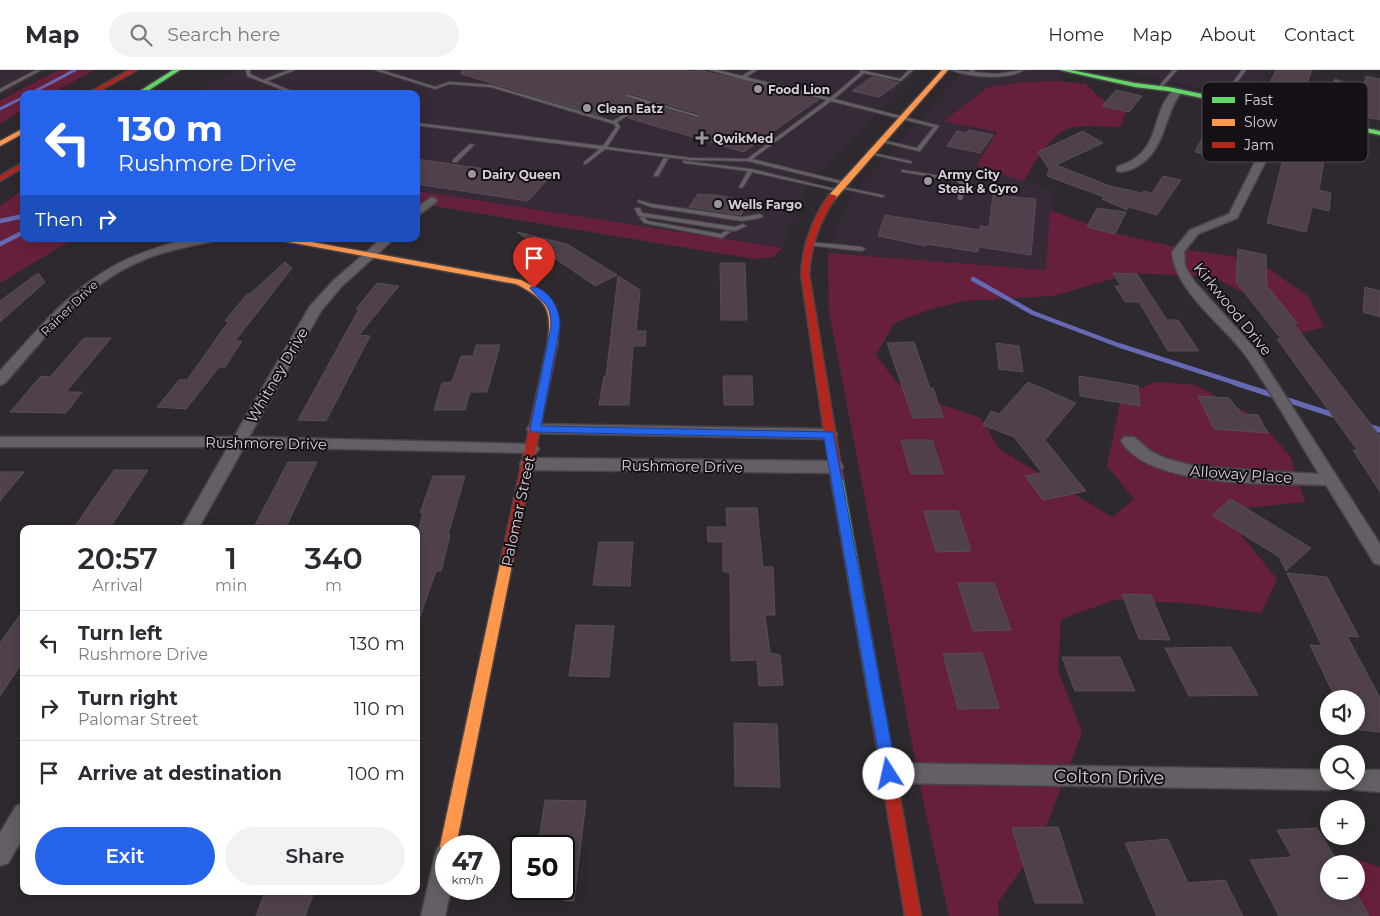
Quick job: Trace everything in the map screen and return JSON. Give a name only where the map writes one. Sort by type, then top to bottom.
[{"type":"main road","points":[[92,90],[124,70]]},
{"type":"main road","points":[[96,90],[134,70]]},
{"type":"main road","points":[[144,90],[177,70]]},
{"type":"main road","points":[[913,916],[829,434],[805,274],[805,258],[820,216],[840,187],[946,70]]},
{"type":"main road","points":[[1063,70],[1135,85],[1169,88]]},
{"type":"main road","points":[[1099,70],[1140,78],[1169,88],[1202,95]]},
{"type":"main road","points":[[0,144],[20,132]]},
{"type":"main road","points":[[0,179],[20,166]]},
{"type":"main road","points":[[301,242],[371,254]]},
{"type":"main road","name":"Palomar Street","points":[[371,254],[518,282],[534,288],[546,297],[555,314],[556,326],[530,456],[450,835]]},
{"type":"street","points":[[1121,169],[1142,161],[1157,136],[1171,97],[1169,88]]},
{"type":"street","name":"Kirkwood Drive","points":[[1260,162],[1233,216],[1194,232],[1178,252],[1179,266],[1202,300],[1250,353],[1380,558]]},
{"type":"street","points":[[420,210],[432,200]]},
{"type":"street","name":"Rainer Drive","points":[[0,380],[72,302],[101,277],[146,254],[196,242]]},
{"type":"street","name":"Whitney Drive","points":[[191,525],[315,309],[337,284],[385,242]]},
{"type":"street","points":[[535,429],[829,434]]},
{"type":"street","name":"Alloway Place","points":[[1129,441],[1145,457],[1192,472],[1332,480]]},
{"type":"street","name":"Rushmore Drive","points":[[0,442],[239,442],[530,456],[835,467]]},
{"type":"street","name":"Colton Drive","points":[[889,774],[1320,780]]},
{"type":"street","points":[[1365,780],[1380,781]]},
{"type":"street","points":[[0,856],[20,821]]},
{"type":"street","points":[[434,916],[437,900]]},
{"type":"lane","points":[[0,91],[40,70]]},
{"type":"lane","points":[[248,70],[248,75],[287,90]]},
{"type":"lane","points":[[263,81],[293,70]]},
{"type":"lane","points":[[377,70],[435,88],[449,83],[491,86],[614,122],[618,127],[604,148],[586,163]]},
{"type":"lane","points":[[712,70],[936,126],[918,150],[881,140]]},
{"type":"lane","points":[[742,78],[755,70]]},
{"type":"lane","points":[[748,160],[830,100],[863,71],[901,80],[911,70]]},
{"type":"lane","points":[[953,70],[972,72],[984,76],[1017,73],[1022,70]]},
{"type":"lane","points":[[1169,88],[1175,70]]},
{"type":"lane","points":[[1235,82],[1244,70]]},
{"type":"lane","points":[[628,96],[698,116]]},
{"type":"lane","points":[[614,122],[648,102]]},
{"type":"lane","points":[[420,125],[691,159],[748,160],[840,187]]},
{"type":"lane","points":[[455,161],[472,146]]},
{"type":"lane","points":[[624,151],[699,165],[751,170],[882,196]]},
{"type":"lane","points":[[870,153],[910,162]]},
{"type":"lane","points":[[656,175],[666,159]]},
{"type":"lane","points":[[741,187],[751,170]]},
{"type":"lane","points":[[904,171],[958,180],[963,184],[960,199]]},
{"type":"lane","points":[[640,209],[740,222],[758,218]]},
{"type":"lane","points":[[640,209],[734,229]]},
{"type":"lane","points":[[640,209],[646,222],[722,236],[743,226]]},
{"type":"lane","points":[[809,244],[862,249]]},
{"type":"shaded area","points":[[0,70],[50,70],[0,96]]},
{"type":"shaded area","points":[[59,70],[94,70],[58,90],[20,90],[20,112],[0,124],[0,100]]},
{"type":"shaded area","points":[[240,70],[918,70],[805,190],[783,248],[420,192],[420,90],[199,90]]},
{"type":"shaded area","points":[[964,70],[1048,70],[1064,73],[1059,81],[1023,82],[988,87],[944,121],[997,132],[976,166],[1052,190],[1047,270],[828,253],[844,210],[865,180]]},
{"type":"shaded area","points":[[1118,70],[1268,70],[1261,82],[1202,82],[1202,89]]},
{"type":"shaded area","points":[[1059,81],[1086,84],[1099,97],[1126,113],[1120,127],[1076,127],[1067,129],[1059,134],[1045,148],[1024,181],[976,166],[997,132],[944,121],[988,87],[1023,82]]},
{"type":"shaded area","points":[[20,192],[20,242],[68,242],[0,283],[0,206]]},
{"type":"shaded area","points":[[420,192],[783,248],[773,257],[754,259],[420,204]]},
{"type":"shaded area","points":[[1050,210],[1110,232],[1194,251],[1232,256],[1266,267],[1308,296],[1324,327],[1301,333],[1281,324],[1251,297],[1213,277],[1132,273],[1053,296],[964,301],[931,309],[894,323],[876,355],[897,383],[934,402],[981,418],[999,449],[1112,517],[1134,499],[1107,466],[1122,394],[1157,382],[1195,385],[1257,418],[1290,456],[1305,502],[1235,509],[1241,535],[1277,579],[1261,613],[1184,603],[1114,600],[1061,619],[1058,670],[1082,733],[1039,845],[998,902],[999,916],[949,916],[924,806],[829,312],[828,253],[1046,270]]},
{"type":"shaded area","points":[[1365,862],[1380,867],[1380,916],[1345,916],[1346,900],[1365,900]]},
{"type":"building","points":[[462,70],[684,70],[693,72],[699,70],[818,100],[744,152],[628,118],[649,105],[697,119],[702,117],[701,114],[630,93],[624,97],[640,103],[619,115],[605,111],[598,115],[461,74]]},
{"type":"building","points":[[1276,70],[1312,70],[1307,82],[1270,82]]},
{"type":"building","points":[[1366,76],[1380,79],[1380,120],[1368,118],[1368,82],[1364,82]]},
{"type":"building","points":[[872,77],[899,83],[879,97],[852,91]]},
{"type":"building","points":[[1116,90],[1142,96],[1129,112],[1102,106]]},
{"type":"building","points":[[969,130],[993,135],[980,153],[947,146],[957,131],[966,133]]},
{"type":"building","points":[[1083,131],[1103,143],[1056,165],[1110,186],[1142,193],[1144,191],[1152,193],[1163,176],[1181,180],[1157,215],[1129,207],[1127,210],[1102,199],[1104,197],[1047,176],[1050,167],[1048,168],[1038,152]]},
{"type":"building","points":[[1202,138],[1202,154],[1195,152]]},
{"type":"building","points":[[420,160],[549,178],[528,201],[420,185]]},
{"type":"building","points":[[1282,162],[1324,162],[1319,190],[1331,193],[1329,211],[1312,207],[1306,232],[1267,223]]},
{"type":"building","name":"Wells Fargo","points":[[698,194],[749,201],[741,215],[689,207]]},
{"type":"building","points":[[993,195],[1036,199],[1031,255],[979,247],[978,252],[926,244],[926,246],[878,236],[885,215],[980,230],[980,226],[989,227]]},
{"type":"building","points":[[1097,208],[1126,212],[1115,234],[1087,227]]},
{"type":"building","points":[[517,232],[567,244],[617,275],[595,286]]},
{"type":"building","points":[[1238,249],[1266,255],[1267,286],[1297,323],[1293,323],[1380,436],[1380,492],[1353,450],[1358,451],[1277,339],[1281,339],[1236,282]]},
{"type":"building","points":[[285,262],[292,268],[235,341],[242,341],[225,367],[219,367],[186,409],[157,407],[179,380],[187,380],[229,321],[225,321],[247,294],[250,294]]},
{"type":"building","points":[[720,263],[745,263],[747,320],[721,320]]},
{"type":"building","points":[[38,273],[45,282],[0,322],[0,301]]},
{"type":"building","points":[[1113,273],[1137,274],[1167,320],[1178,320],[1199,351],[1168,351],[1139,302],[1125,302],[1115,286],[1121,286]]},
{"type":"building","points":[[618,276],[640,290],[636,331],[646,331],[645,346],[633,346],[629,405],[599,405],[604,376],[606,376]]},
{"type":"building","points":[[377,283],[399,286],[359,335],[370,336],[326,421],[298,420],[359,309],[356,309]]},
{"type":"building","points":[[1365,287],[1380,291],[1380,317],[1363,312]]},
{"type":"building","points":[[84,338],[111,338],[66,392],[82,392],[66,413],[10,412],[41,376],[50,377]]},
{"type":"building","points":[[914,342],[930,388],[933,388],[943,417],[913,418],[887,343]]},
{"type":"building","points":[[996,343],[1019,346],[1023,372],[999,369]]},
{"type":"building","points":[[476,345],[500,345],[487,392],[470,392],[465,410],[434,410],[442,383],[452,382],[461,356],[473,356]]},
{"type":"building","points":[[723,376],[752,376],[753,405],[724,405]]},
{"type":"building","points":[[1079,376],[1138,386],[1140,406],[1080,396]]},
{"type":"building","points":[[1028,382],[1076,403],[1045,440],[1086,491],[1043,500],[1025,476],[1042,473],[1014,437],[983,425],[991,411],[999,414]]},
{"type":"building","points":[[1198,396],[1229,398],[1242,414],[1258,415],[1268,433],[1214,429]]},
{"type":"building","points":[[901,440],[932,440],[943,474],[911,474]]},
{"type":"building","points":[[288,462],[317,462],[287,525],[255,525]]},
{"type":"building","points":[[114,470],[148,470],[112,525],[76,525]]},
{"type":"building","points":[[0,472],[24,472],[0,501]]},
{"type":"building","points":[[433,476],[465,476],[448,535],[450,535],[441,571],[436,571],[420,617],[420,525],[423,513],[420,513]]},
{"type":"building","points":[[1231,499],[1311,548],[1286,571],[1279,557],[1212,515]]},
{"type":"building","points":[[726,508],[757,508],[763,567],[773,567],[775,615],[765,615],[770,653],[780,655],[783,685],[759,686],[757,660],[731,661],[730,573],[723,571],[723,542],[708,542],[707,527],[727,527]]},
{"type":"building","points":[[924,511],[958,511],[971,551],[936,552]]},
{"type":"building","points":[[599,542],[633,542],[630,586],[593,585]]},
{"type":"building","points":[[1287,573],[1327,577],[1359,637],[1347,636],[1380,698],[1380,732],[1365,730],[1365,690],[1332,690],[1310,645],[1322,646]]},
{"type":"building","points":[[958,583],[994,583],[1011,630],[973,631]]},
{"type":"building","points":[[1122,594],[1151,595],[1170,640],[1139,639]]},
{"type":"building","points":[[20,615],[20,666],[0,696],[0,643]]},
{"type":"building","points":[[576,625],[614,626],[609,677],[569,676]]},
{"type":"building","points":[[1231,647],[1258,695],[1189,696],[1165,648]]},
{"type":"building","points":[[982,653],[999,708],[958,709],[943,654]]},
{"type":"building","points":[[1062,657],[1120,657],[1135,691],[1075,691]]},
{"type":"building","points":[[734,723],[777,724],[780,787],[735,786]]},
{"type":"building","points":[[545,800],[586,801],[575,893],[575,835],[540,835]]},
{"type":"building","points":[[1058,827],[1083,903],[1035,903],[1012,828]]},
{"type":"building","points":[[1317,828],[1320,833],[1320,845],[1327,845],[1334,855],[1320,855],[1320,900],[1360,900],[1369,916],[1279,916],[1250,860],[1292,857],[1277,830]]},
{"type":"building","points":[[1168,839],[1188,883],[1225,880],[1243,916],[1157,916],[1125,843]]},
{"type":"building","points":[[264,895],[313,895],[305,916],[256,916]]},
{"type":"waterway","points":[[38,90],[75,70]]},
{"type":"waterway","points":[[0,109],[20,99]]},
{"type":"waterway","points":[[0,221],[20,217]]},
{"type":"waterway","points":[[0,244],[20,234]]},
{"type":"waterway","points":[[973,279],[1033,313],[1118,345],[1239,384]]},
{"type":"waterway","points":[[1235,383],[1337,416]]},
{"type":"waterway","points":[[1367,426],[1380,430]]},
{"type":"traffic: fast","points":[[144,90],[177,70]]},
{"type":"traffic: fast","points":[[1063,70],[1202,96]]},
{"type":"traffic: fast","points":[[1368,131],[1380,133]]},
{"type":"traffic: fast","points":[[837,479],[880,724]]},
{"type":"traffic: slow","points":[[833,196],[945,70]]},
{"type":"traffic: slow","points":[[0,144],[20,132]]},
{"type":"traffic: slow","points":[[299,242],[518,282],[539,293],[550,306],[554,322],[552,346]]},
{"type":"traffic: slow","points":[[450,835],[507,560]]},
{"type":"traffic: jam","points":[[96,90],[134,70]]},
{"type":"traffic: jam","points":[[0,179],[20,166]]},
{"type":"traffic: jam","points":[[833,196],[821,213],[809,243],[805,274],[837,479]]},
{"type":"traffic: jam","points":[[507,560],[552,346]]},
{"type":"traffic: jam","points":[[880,724],[913,916]]},
{"type":"place","name":"Food Lion","points":[[758,89]]},
{"type":"place","name":"Clean Eatz","points":[[587,108]]},
{"type":"place","name":"QwikMed","points":[[702,138]]},
{"type":"place","name":"Dairy Queen","points":[[472,174]]},
{"type":"place","name":"Army City Steak & Gyro","points":[[928,181]]},
{"type":"place","name":"Wells Fargo","points":[[718,204]]},
{"type":"route","points":[[534,288],[550,302],[555,314],[556,326],[535,429],[829,434],[889,774]]}]
